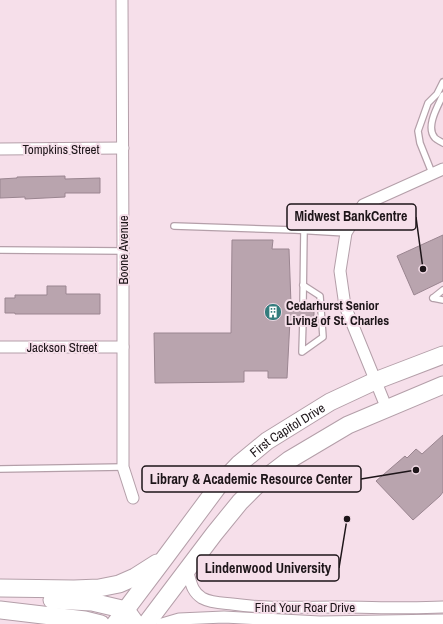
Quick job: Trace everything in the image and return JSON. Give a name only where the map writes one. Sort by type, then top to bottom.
[{"type":"main road","name":"First Capitol Drive","points":[[115,624],[219,485],[239,464],[267,441],[330,402],[376,381],[443,356]]},
{"type":"main road","name":"First Capitol Drive","points":[[146,624],[214,534],[240,502],[259,483],[289,460],[348,425],[443,385]]},
{"type":"main road","points":[[0,588],[74,590],[99,588],[118,584],[135,577],[164,559]]},
{"type":"main road","points":[[0,597],[92,602],[126,610],[136,624]]},
{"type":"main road","points":[[0,611],[42,624]]},
{"type":"main road","points":[[0,611],[85,620],[100,624]]},
{"type":"street","name":"Boone Avenue","points":[[122,0],[123,467],[133,498]]},
{"type":"street","name":"Tompkins Street","points":[[0,149],[123,148]]},
{"type":"street","points":[[386,409],[345,306],[340,271],[346,233],[363,205],[443,169]]},
{"type":"street","name":"Jackson Street","points":[[0,347],[123,347]]},
{"type":"street","name":"Find Your Roar Drive","points":[[187,570],[194,592],[202,598],[213,602],[251,607],[279,608],[443,607]]},
{"type":"street","name":"Find Your Roar Drive","points":[[162,624],[179,619],[224,618],[320,622],[443,620]]},
{"type":"lane","points":[[432,173],[420,143],[418,130],[428,103],[437,94],[443,82]]},
{"type":"lane","points":[[443,95],[431,121],[431,133],[436,139],[443,143]]},
{"type":"lane","points":[[174,226],[304,230],[346,233]]},
{"type":"lane","points":[[303,304],[304,230]]},
{"type":"lane","points":[[0,250],[123,251]]},
{"type":"lane","points":[[303,285],[320,296],[323,337],[302,352],[303,320]]},
{"type":"lane","points":[[433,298],[443,290]]},
{"type":"lane","points":[[433,298],[443,296]]},
{"type":"lane","points":[[433,298],[443,300]]},
{"type":"lane","points":[[0,468],[123,467]]},
{"type":"building","points":[[65,176],[65,179],[100,178],[100,193],[65,193],[65,197],[25,199],[25,197],[0,198],[0,179],[17,177]]},
{"type":"building","points":[[443,235],[443,281],[414,295],[397,256]]},
{"type":"building","name":"Cedarhurst Senior Living of St. Charles","points":[[232,240],[273,240],[272,249],[289,249],[291,304],[299,304],[303,308],[307,304],[314,304],[314,320],[307,320],[306,317],[303,316],[300,317],[299,320],[290,320],[287,378],[268,378],[268,371],[244,371],[244,382],[155,383],[154,333],[231,333]]},
{"type":"building","points":[[47,286],[66,286],[66,294],[100,294],[100,314],[5,313],[5,298],[15,298],[15,295],[47,295]]},
{"type":"building","points":[[443,435],[443,492],[413,520],[376,481],[405,456],[407,458],[416,449],[422,454]]},
{"type":"place","name":"Midwest BankCentre","points":[[423,269]]},
{"type":"place","name":"Cedarhurst Senior Living of St. Charles","points":[[273,312]]},
{"type":"place","name":"Library & Academic Resource Center","points":[[416,470]]},
{"type":"place","name":"Lindenwood University","points":[[347,519]]}]
